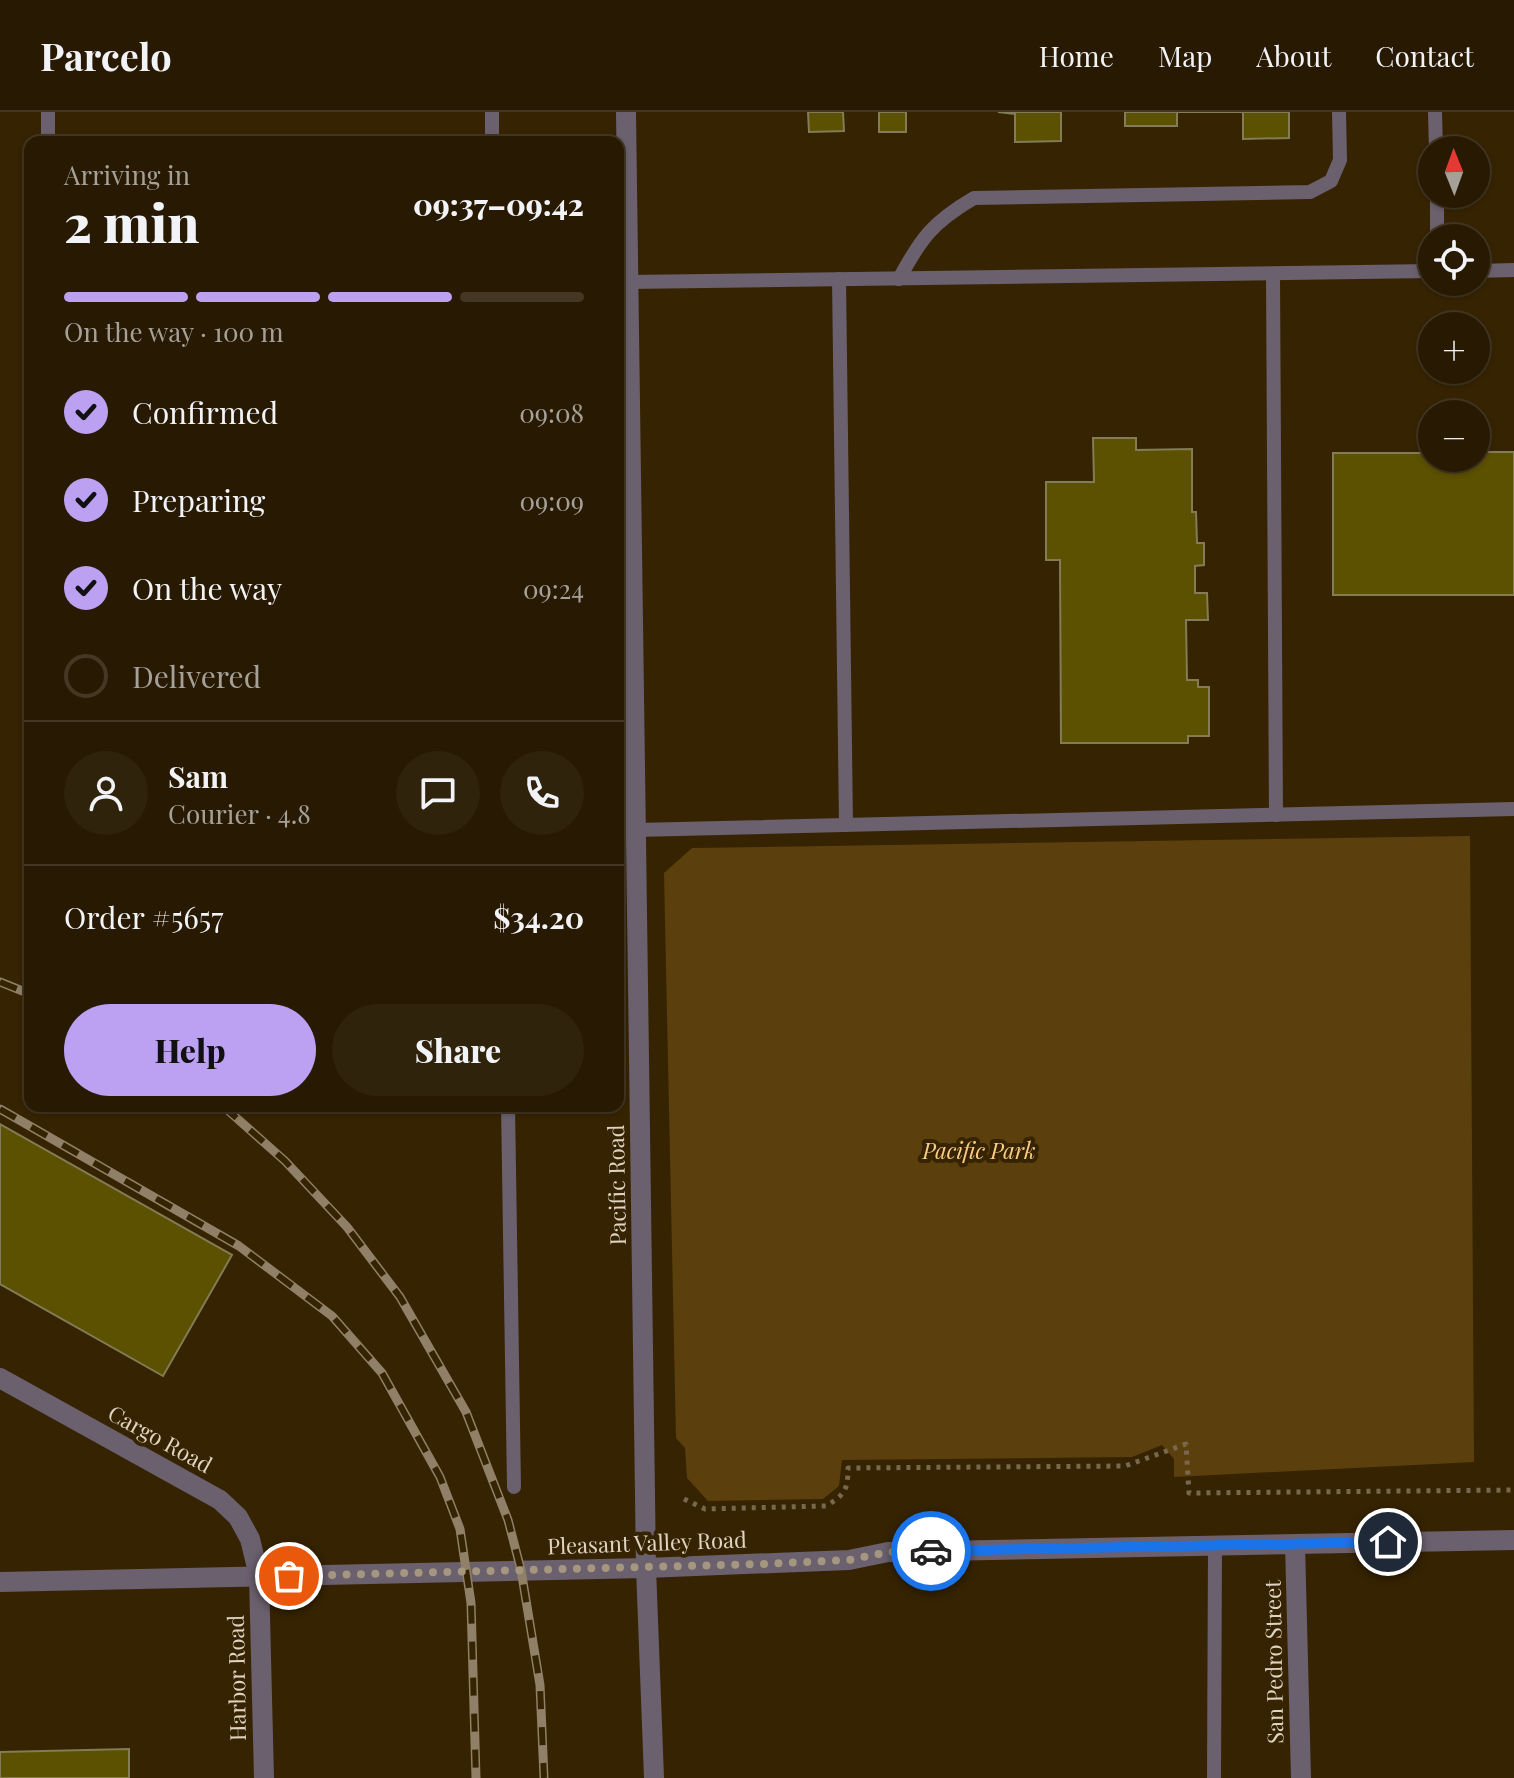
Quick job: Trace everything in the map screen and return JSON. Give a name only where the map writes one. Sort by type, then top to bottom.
[{"type":"street","name":"Pacific Road","points":[[626,112],[646,1568],[654,1778]]},
{"type":"street","name":"Cargo Road","points":[[0,1378],[220,1500],[238,1517],[250,1539],[259,1576]]},
{"type":"street","name":"Pleasant Valley Road","points":[[0,1582],[646,1568],[849,1560],[888,1552],[1514,1540]]},
{"type":"street","name":"San Pedro Street","points":[[1295,1544],[1301,1778]]},
{"type":"street","name":"Harbor Road","points":[[259,1576],[264,1778]]},
{"type":"lane","points":[[48,112],[48,136]]},
{"type":"lane","points":[[492,112],[492,136]]},
{"type":"lane","points":[[899,279],[917,244],[943,217],[974,198],[1310,192],[1331,181],[1340,160],[1339,112]]},
{"type":"lane","points":[[1435,112],[1436,136]]},
{"type":"lane","points":[[1490,271],[1514,270]]},
{"type":"lane","points":[[628,282],[1418,271]]},
{"type":"lane","points":[[1273,274],[1276,815]]},
{"type":"lane","points":[[839,279],[846,825]]},
{"type":"lane","points":[[635,830],[1514,809]]},
{"type":"lane","points":[[508,1112],[514,1487]]},
{"type":"lane","points":[[1214,1778],[1215,1545]]},
{"type":"path","points":[[684,1499],[705,1509],[826,1506],[842,1496],[848,1481],[848,1468],[1125,1466],[1186,1444],[1189,1493],[1514,1490]]},
{"type":"green space","name":"Pacific Park","points":[[1470,836],[1474,1462],[1174,1477],[1174,1459],[1162,1445],[1132,1457],[842,1460],[839,1486],[823,1499],[708,1501],[687,1478],[685,1448],[676,1438],[664,873],[692,848]]},
{"type":"building","points":[[808,112],[843,112],[844,131],[809,132]]},
{"type":"building","points":[[879,112],[906,112],[906,132],[879,132]]},
{"type":"building","points":[[998,112],[1061,112],[1061,141],[1015,142],[1015,114]]},
{"type":"building","points":[[1125,112],[1177,112],[1177,126],[1125,126]]},
{"type":"building","points":[[1243,112],[1289,112],[1289,138],[1243,139]]},
{"type":"building","points":[[1093,438],[1136,438],[1136,450],[1192,449],[1192,512],[1196,512],[1197,543],[1204,543],[1204,565],[1195,566],[1195,593],[1207,593],[1208,620],[1186,620],[1187,680],[1198,680],[1198,687],[1209,687],[1209,736],[1188,736],[1188,743],[1061,743],[1060,560],[1046,560],[1046,482],[1094,482]]},
{"type":"building","points":[[1490,452],[1514,452],[1514,595],[1333,595],[1333,453],[1418,453],[1418,472],[1490,472]]},
{"type":"building","points":[[0,1124],[232,1255],[163,1376],[0,1284]]},
{"type":"building","points":[[129,1749],[129,1778],[0,1778],[0,1752]]},
{"type":"railway","points":[[0,982],[24,992]]},
{"type":"railway","points":[[0,1109],[239,1246],[332,1316],[382,1373],[440,1477],[460,1529],[471,1603],[476,1778]]},
{"type":"railway","points":[[230,1112],[285,1161],[347,1227],[400,1297],[466,1412],[508,1520],[521,1570],[540,1685],[544,1778]]},
{"type":"way so far","points":[[289,1576],[762,1564],[849,1560],[888,1552],[931,1551]]},
{"type":"route","points":[[931,1551],[1388,1542]]}]
